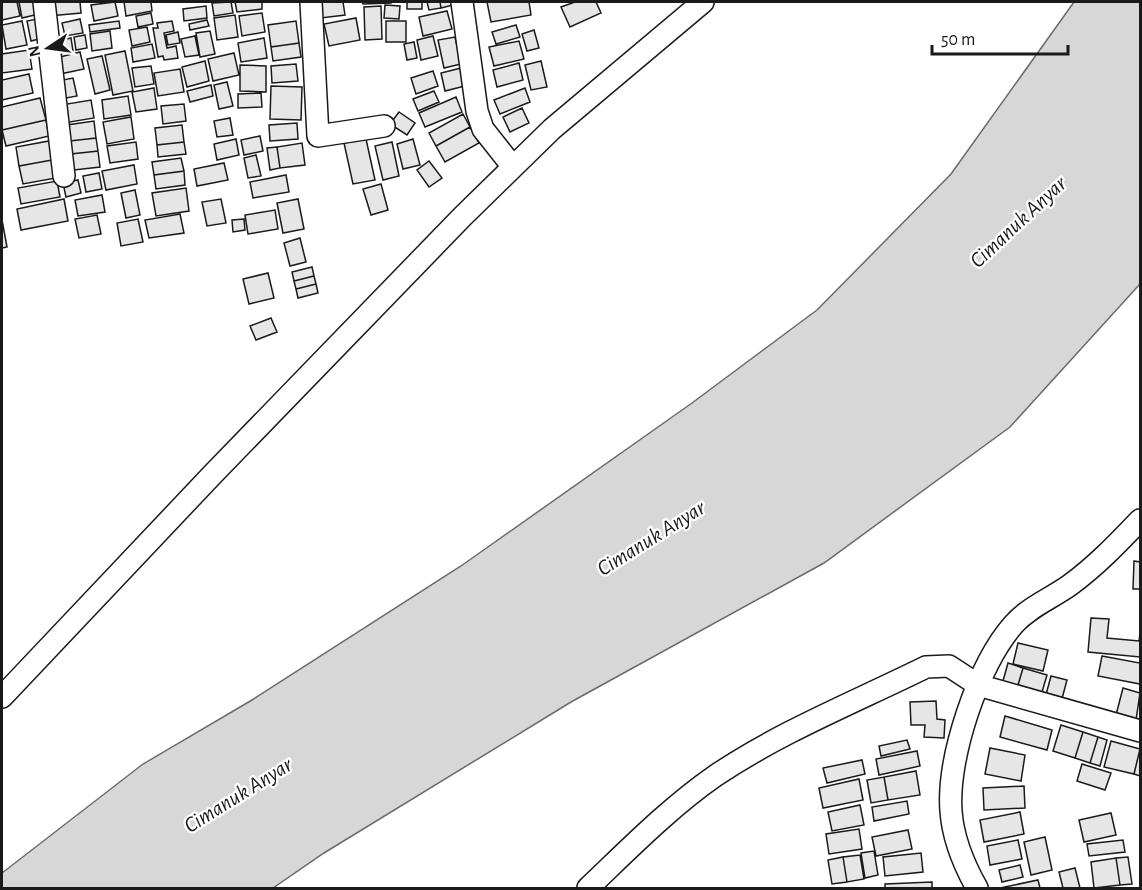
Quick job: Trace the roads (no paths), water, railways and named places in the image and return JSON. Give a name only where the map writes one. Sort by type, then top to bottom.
[{"type":"street","points":[[44,2],[64,176]]},
{"type":"street","points":[[311,2],[318,136],[384,126]]},
{"type":"street","points":[[462,2],[477,111],[483,129],[513,167]]},
{"type":"street","points":[[2,697],[212,475],[513,167],[618,71],[703,2]]},
{"type":"street","points":[[978,888],[960,852],[951,810],[956,761],[965,723],[978,685],[992,655],[1015,623],[1086,572],[1140,520]]},
{"type":"street","points":[[588,888],[689,795],[714,777],[762,748],[926,667],[949,666],[978,685],[1140,730]]},
{"type":"water","name":"Cimanuk Anyar","points":[[1074,2],[1140,2],[1140,284],[1010,427],[824,563],[571,702],[324,853],[273,888],[2,888],[2,873],[143,764],[252,700],[461,566],[692,403],[817,310],[951,174]]}]
